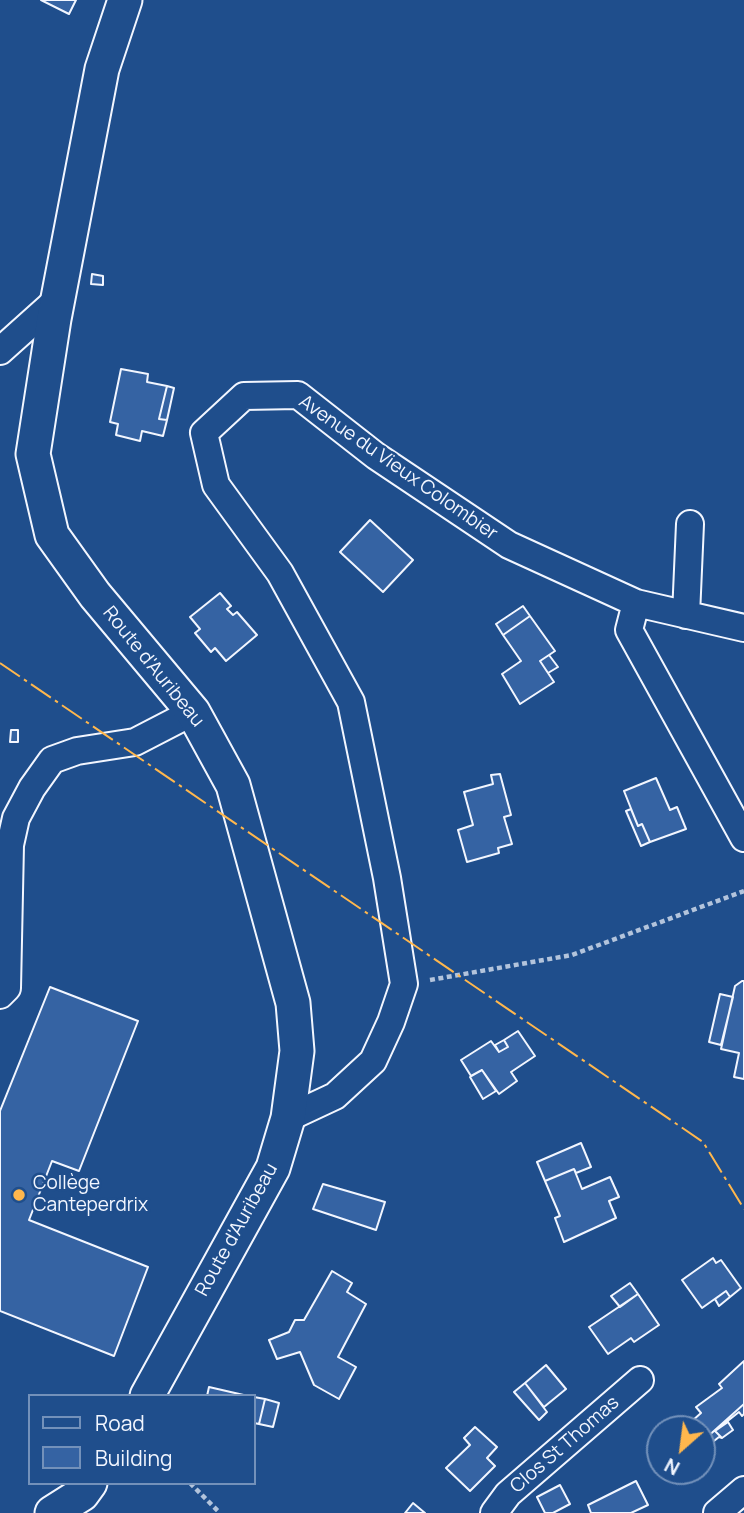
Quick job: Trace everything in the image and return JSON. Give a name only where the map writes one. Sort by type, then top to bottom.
[{"type":"street","name":"Route d'Auribeau","points":[[125,0],[102,69],[58,299],[33,454],[52,535],[95,595],[193,712],[233,785],[293,1003],[297,1051],[288,1118],[273,1168],[148,1394]]},
{"type":"street","points":[[0,351],[58,299]]},
{"type":"street","name":"Avenue du Vieux Colombier","points":[[288,1118],[335,1096],[373,1061],[391,1022],[404,984],[387,878],[351,702],[280,573],[216,485],[204,433],[244,396],[298,395],[376,456],[509,545],[636,603],[744,628]]},
{"type":"street","points":[[686,615],[690,524]]},
{"type":"street","points":[[636,603],[629,630],[744,838]]},
{"type":"street","points":[[0,995],[6,988],[10,845],[16,818],[32,788],[52,760],[77,751],[135,742],[193,712]]},
{"type":"street","name":"Clos St Thomas","points":[[494,1513],[508,1494],[640,1380]]},
{"type":"street","points":[[52,1513],[82,1494],[89,1485]]},
{"type":"street","points":[[717,1513],[744,1490]]},
{"type":"path","points":[[404,984],[572,955],[744,891]]},
{"type":"path","points":[[192,1485],[220,1513]]},
{"type":"building","points":[[41,0],[76,0],[69,14]]},
{"type":"building","points":[[92,274],[103,276],[103,285],[91,284]]},
{"type":"building","points":[[121,369],[148,374],[147,382],[167,386],[159,419],[167,420],[163,436],[142,431],[140,441],[116,435],[118,424],[110,422]]},
{"type":"building","points":[[167,386],[174,388],[167,420],[159,419]]},
{"type":"building","points":[[370,520],[413,560],[383,592],[340,552]]},
{"type":"building","points":[[220,593],[231,606],[227,609],[233,615],[237,612],[257,635],[226,661],[215,648],[211,652],[195,633],[200,629],[190,617]]},
{"type":"building","points":[[523,606],[530,616],[503,635],[496,624]]},
{"type":"building","points":[[530,616],[555,651],[540,661],[554,682],[520,704],[502,674],[521,661],[503,635]]},
{"type":"building","points":[[549,655],[558,667],[548,673],[540,661]]},
{"type":"building","points":[[11,730],[18,730],[18,742],[10,742]]},
{"type":"building","points":[[500,774],[511,815],[504,817],[512,844],[498,848],[499,853],[467,862],[458,830],[473,825],[464,792],[493,784],[491,775]]},
{"type":"building","points":[[656,778],[670,810],[677,807],[686,829],[650,842],[642,824],[638,826],[624,791]]},
{"type":"building","points":[[631,809],[638,826],[642,824],[650,842],[641,846],[626,811]]},
{"type":"building","points":[[742,981],[744,1079],[734,1077],[739,1053],[721,1049],[735,986]]},
{"type":"building","name":"Collège Canteperdrix","points":[[50,987],[138,1021],[79,1171],[52,1161],[29,1220],[148,1267],[114,1356],[0,1311],[0,1111]]},
{"type":"building","points":[[720,994],[733,997],[721,1045],[709,1042]]},
{"type":"building","points":[[518,1031],[535,1056],[511,1072],[517,1081],[499,1094],[482,1070],[471,1076],[461,1060],[491,1041],[499,1052],[508,1047],[504,1040]]},
{"type":"building","points":[[504,1040],[508,1047],[499,1052],[495,1045]]},
{"type":"building","points":[[482,1070],[496,1091],[483,1099],[470,1077]]},
{"type":"building","points":[[581,1143],[591,1167],[576,1173],[574,1169],[545,1181],[537,1162]]},
{"type":"building","points":[[574,1169],[582,1189],[610,1177],[619,1197],[609,1201],[616,1218],[564,1242],[555,1218],[560,1216],[545,1181]]},
{"type":"building","points":[[323,1184],[385,1202],[376,1230],[313,1209]]},
{"type":"building","points":[[713,1258],[716,1263],[721,1260],[741,1288],[730,1297],[726,1291],[702,1308],[682,1280]]},
{"type":"building","points":[[332,1271],[352,1283],[347,1292],[366,1304],[338,1357],[356,1367],[339,1399],[314,1385],[300,1352],[277,1359],[269,1340],[289,1332],[295,1320],[304,1320]]},
{"type":"building","points":[[630,1283],[638,1294],[620,1307],[611,1296]]},
{"type":"building","points":[[726,1291],[730,1297],[719,1306],[715,1299]]},
{"type":"building","points":[[638,1294],[659,1325],[634,1342],[631,1338],[608,1354],[589,1327]]},
{"type":"building","points":[[744,1361],[744,1404],[716,1429],[716,1415],[699,1415],[701,1413],[696,1407],[722,1388],[719,1384]]},
{"type":"building","points":[[546,1365],[566,1389],[544,1407],[525,1383]]},
{"type":"building","points":[[525,1383],[547,1412],[539,1420],[514,1392]]},
{"type":"building","points":[[209,1387],[239,1394],[207,1394]]},
{"type":"building","points":[[256,1397],[265,1399],[259,1424],[256,1423]]},
{"type":"building","points":[[265,1399],[279,1403],[273,1427],[259,1424]]},
{"type":"building","points":[[744,1404],[742,1416],[739,1412],[716,1429]]},
{"type":"building","points":[[728,1422],[733,1430],[722,1438],[716,1430]]},
{"type":"building","points":[[475,1427],[497,1447],[487,1458],[495,1466],[470,1491],[446,1468],[470,1445],[464,1438]]},
{"type":"building","points":[[636,1481],[648,1505],[631,1513],[591,1513],[588,1505]]},
{"type":"building","points":[[560,1485],[570,1504],[553,1513],[545,1513],[537,1497]]},
{"type":"building","points":[[413,1503],[425,1513],[405,1513]]},
{"type":"power","points":[[0,663],[703,1142],[744,1209]]},
{"type":"place","name":"Collège Canteperdrix","points":[[19,1195]]}]
